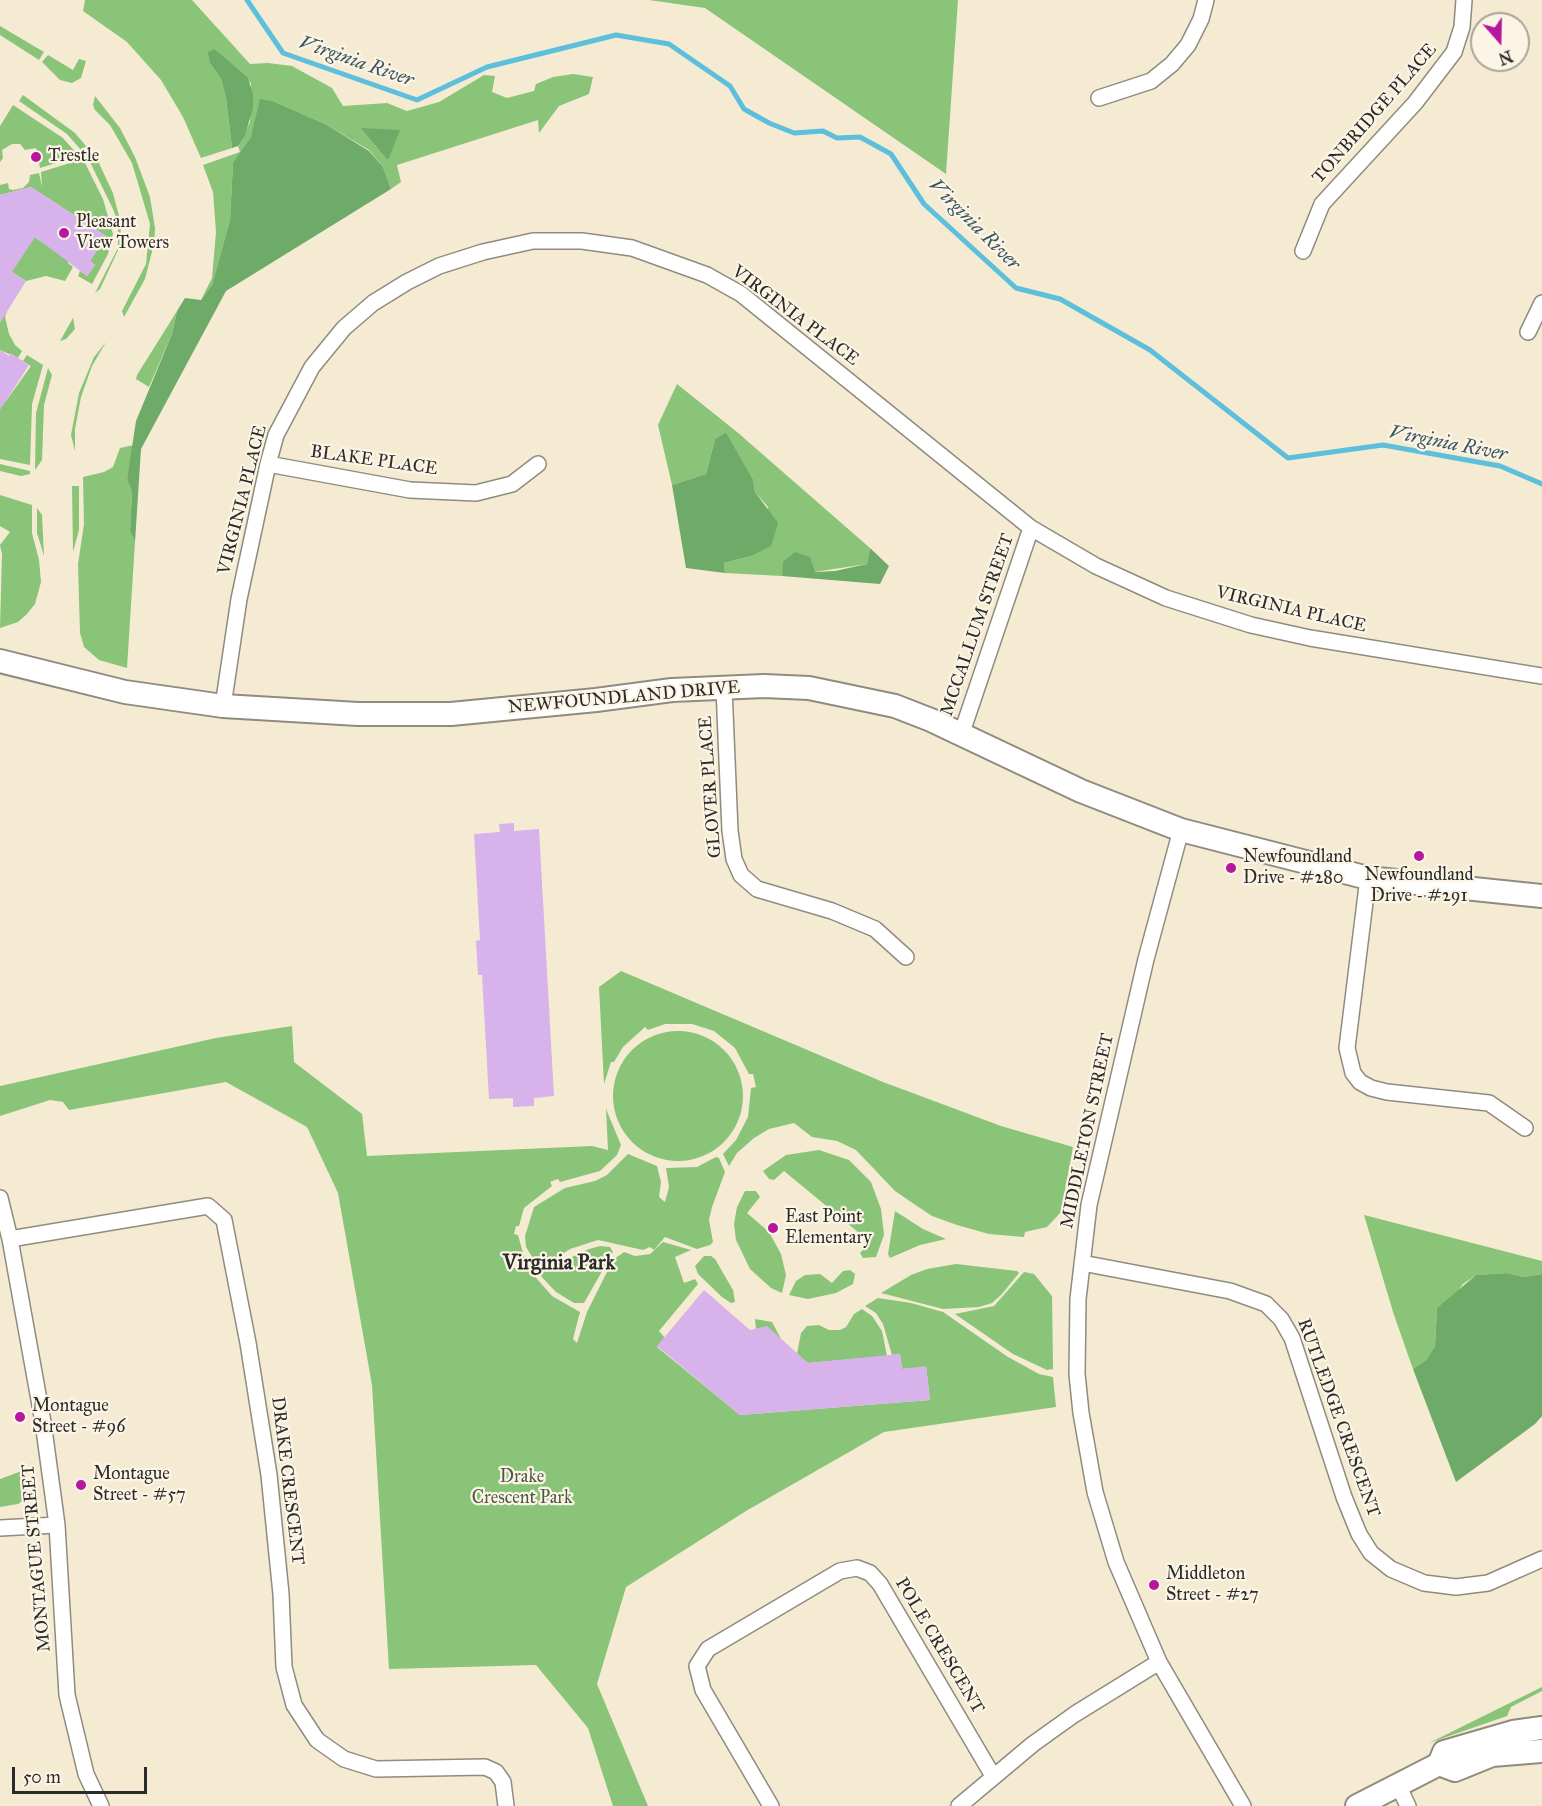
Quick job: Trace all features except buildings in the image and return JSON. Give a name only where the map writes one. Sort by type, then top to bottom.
[{"type":"street","points":[[1099,98],[1151,81],[1172,64],[1188,45],[1202,19],[1206,0]]},
{"type":"street","name":"TONBRIDGE PLACE","points":[[1303,251],[1322,204],[1415,104],[1454,52],[1462,27],[1464,0]]},
{"type":"street","name":"VIRGINIA PLACE","points":[[223,706],[239,598],[268,464],[276,435],[312,367],[344,328],[372,303],[439,266],[483,252],[533,241],[582,241],[632,248],[674,260],[707,274],[741,294],[1031,528],[1096,566],[1166,598],[1208,613],[1310,638],[1542,676]]},
{"type":"street","points":[[1528,332],[1542,303]]},
{"type":"street","name":"BLAKE PLACE","points":[[268,464],[410,490],[476,493],[512,484],[538,464]]},
{"type":"street","name":"MCCALLUM STREET","points":[[961,735],[1031,528]]},
{"type":"street","name":"NEWFOUNDLAND DRIVE","points":[[0,661],[125,692],[223,706],[428,715],[597,700],[672,690],[809,688],[896,706],[1071,787],[1181,830],[1368,878],[1542,896]]},
{"type":"street","name":"GLOVER PLACE","points":[[724,688],[730,831],[734,859],[741,875],[757,889],[832,911],[875,929],[906,957]]},
{"type":"street","name":"MIDDLETON STREET","points":[[1181,830],[1146,959],[1098,1157],[1089,1205],[1078,1299],[1077,1374],[1092,1474],[1116,1562],[1159,1662],[1243,1806]]},
{"type":"street","points":[[1368,878],[1347,1048],[1353,1073],[1360,1082],[1371,1088],[1387,1092],[1489,1103],[1526,1128]]},
{"type":"street","name":"MONTAGUE STREET","points":[[0,1198],[10,1239],[44,1422],[57,1525],[67,1695],[86,1774],[101,1806]]},
{"type":"street","name":"DRAKE CRESCENT","points":[[10,1239],[208,1206],[224,1220],[248,1343],[269,1474],[281,1594],[284,1667],[294,1705],[317,1740],[351,1762],[376,1769],[485,1767],[496,1773],[503,1782],[506,1806]]},
{"type":"street","name":"RUTLEDGE CRESCENT","points":[[1082,1263],[1230,1291],[1266,1304],[1281,1319],[1292,1338],[1344,1497],[1359,1534],[1371,1553],[1391,1569],[1425,1583],[1456,1587],[1488,1583],[1542,1559]]},
{"type":"street","points":[[0,1528],[57,1525]]},
{"type":"street","name":"POLE CRESCENT","points":[[771,1806],[703,1690],[697,1666],[708,1649],[840,1571],[857,1568],[870,1573],[880,1584],[993,1776]]},
{"type":"street","points":[[959,1806],[993,1776],[1075,1714],[1159,1662]]},
{"type":"street","points":[[1357,1806],[1439,1764],[1444,1752],[1513,1732],[1542,1728]]},
{"type":"street","points":[[1439,1764],[1455,1770],[1492,1755],[1542,1751]]},
{"type":"street","points":[[1398,1785],[1408,1806]]},
{"type":"green space","points":[[85,0],[192,0],[250,64],[268,63],[292,66],[332,88],[343,106],[387,103],[407,111],[439,102],[484,75],[495,76],[492,92],[507,98],[534,91],[536,84],[553,77],[573,74],[593,77],[589,94],[559,106],[539,133],[538,120],[397,165],[401,182],[391,189],[383,167],[369,150],[327,125],[275,102],[259,112],[251,137],[233,162],[230,220],[212,285],[201,300],[212,278],[216,232],[213,192],[203,165],[240,152],[238,146],[250,122],[251,83],[215,49],[210,63],[221,79],[226,98],[232,148],[201,158],[183,117],[161,80],[127,42],[83,11]]},
{"type":"green space","points":[[649,0],[958,0],[946,174],[705,8]]},
{"type":"green space","points":[[0,26],[44,52],[39,60],[0,35]]},
{"type":"green space","points":[[215,49],[248,78],[253,94],[253,108],[245,135],[238,146],[232,148],[226,98],[221,79],[210,63],[208,52]]},
{"type":"green space","points":[[48,55],[73,70],[79,59],[86,61],[81,78],[72,83],[60,80],[42,62]]},
{"type":"green space","points":[[23,95],[75,133],[97,159],[113,193],[121,224],[120,246],[100,289],[95,293],[118,248],[118,222],[88,158],[67,134],[19,101]]},
{"type":"green space","points":[[95,96],[120,128],[135,157],[150,197],[155,228],[154,244],[145,279],[124,317],[122,311],[146,264],[150,224],[132,163],[110,125],[95,110],[93,105]]},
{"type":"green space","points":[[260,99],[275,102],[327,125],[369,151],[383,167],[391,189],[226,291],[141,449],[135,542],[130,531],[132,492],[127,480],[136,421],[172,334],[177,311],[185,298],[201,300],[212,285],[230,220],[233,162],[251,137]]},
{"type":"green space","points":[[13,105],[63,138],[79,156],[40,168],[36,148],[25,150],[20,144],[12,144],[2,150],[3,158],[0,162],[0,126]]},
{"type":"green space","points":[[361,128],[400,130],[389,158],[387,159]]},
{"type":"green space","points":[[83,159],[103,199],[113,234],[108,254],[92,284],[78,276],[80,271],[87,276],[95,265],[90,261],[106,236],[31,187],[0,195],[0,185],[8,183],[9,189],[13,190],[23,188],[29,182],[30,175],[39,173],[42,187],[41,172]]},
{"type":"green space","points":[[24,230],[69,260],[68,263],[73,267],[65,281],[46,276],[26,281],[12,272],[0,241]]},
{"type":"green space","points":[[0,307],[7,311],[5,317],[9,334],[15,345],[22,351],[18,358],[0,350]]},
{"type":"green space","points":[[177,311],[172,334],[149,387],[136,379],[137,375]]},
{"type":"green space","points":[[73,318],[75,329],[66,339],[60,341]]},
{"type":"green space","points":[[106,342],[92,366],[81,397],[75,429],[75,451],[71,435],[79,393],[94,357]]},
{"type":"green space","points":[[27,355],[43,365],[32,404],[30,465],[0,459],[0,397],[6,401],[31,366],[23,361]]},
{"type":"green space","points":[[48,368],[52,375],[44,405],[42,460],[35,470],[36,413]]},
{"type":"green space","points":[[677,384],[737,432],[870,548],[867,564],[814,572],[784,562],[782,576],[725,573],[724,563],[751,556],[768,507],[755,492],[753,479],[726,432],[715,439],[706,474],[672,485],[658,425]]},
{"type":"green space","points":[[726,432],[753,479],[755,492],[778,523],[771,546],[751,556],[724,563],[725,573],[686,568],[672,485],[706,474],[715,439]]},
{"type":"green space","points":[[134,445],[127,480],[132,492],[130,531],[135,542],[127,668],[99,660],[84,647],[80,633],[78,564],[84,524],[83,477],[104,472],[113,467],[120,448]]},
{"type":"green space","points":[[0,464],[30,471],[30,474],[21,476],[0,471]]},
{"type":"green space","points":[[72,486],[79,486],[79,530],[73,552]]},
{"type":"green space","points":[[0,495],[32,505],[32,533],[39,560],[41,582],[35,604],[27,614],[18,622],[0,628],[2,554],[0,545],[10,532],[0,526]]},
{"type":"green space","points":[[37,508],[42,515],[44,556],[37,533]]},
{"type":"green space","points":[[870,548],[889,566],[880,584],[782,576],[783,562],[795,552],[810,557],[815,572],[835,571],[867,564]]},
{"type":"green space","points":[[621,971],[883,1082],[1001,1126],[1073,1147],[1061,1212],[1047,1227],[1025,1232],[1024,1237],[989,1234],[957,1225],[932,1216],[895,1191],[856,1150],[837,1141],[812,1137],[794,1123],[769,1129],[754,1138],[737,1153],[729,1166],[723,1154],[736,1140],[748,1117],[751,1088],[756,1087],[753,1074],[749,1074],[735,1048],[714,1031],[692,1024],[665,1024],[648,1030],[645,1027],[623,1047],[614,1062],[611,1062],[604,1084],[599,987]]},
{"type":"green space","name":"Drake Crescent Park","points":[[292,1026],[294,1062],[362,1114],[367,1156],[592,1146],[608,1150],[606,1109],[621,1145],[617,1155],[600,1171],[560,1182],[558,1179],[550,1182],[552,1186],[524,1208],[519,1226],[516,1226],[514,1234],[518,1235],[525,1260],[504,1259],[509,1267],[530,1271],[552,1296],[580,1312],[573,1339],[577,1343],[587,1312],[613,1260],[624,1252],[635,1256],[650,1254],[663,1242],[691,1250],[675,1257],[684,1283],[695,1279],[698,1284],[659,1331],[665,1338],[657,1347],[740,1415],[930,1400],[926,1367],[902,1369],[900,1354],[892,1355],[883,1324],[876,1313],[865,1306],[878,1298],[911,1303],[943,1312],[1008,1357],[1039,1374],[1053,1377],[1056,1407],[884,1432],[746,1511],[626,1587],[597,1684],[648,1806],[613,1806],[588,1728],[536,1665],[389,1669],[372,1385],[338,1193],[307,1127],[226,1082],[69,1110],[63,1102],[50,1100],[0,1116],[0,1086],[216,1038]]},
{"type":"green space","points":[[678,1031],[703,1036],[724,1050],[738,1071],[743,1096],[738,1121],[724,1142],[703,1156],[678,1161],[653,1156],[632,1142],[618,1121],[613,1096],[618,1071],[632,1050],[653,1036]]},
{"type":"green space","points":[[819,1150],[849,1160],[871,1182],[881,1209],[884,1235],[876,1257],[863,1258],[860,1253],[870,1242],[784,1171],[774,1180],[769,1179],[763,1171],[786,1155]]},
{"type":"green space","points":[[628,1154],[657,1166],[661,1182],[659,1197],[665,1202],[669,1187],[666,1168],[697,1167],[716,1157],[719,1158],[725,1172],[709,1220],[713,1242],[697,1249],[665,1237],[654,1250],[650,1247],[643,1250],[598,1240],[570,1249],[548,1263],[536,1263],[526,1247],[525,1236],[534,1207],[565,1188],[595,1181],[607,1175]]},
{"type":"green space","points":[[745,1191],[756,1191],[760,1197],[747,1213],[769,1232],[781,1254],[786,1275],[782,1293],[771,1288],[750,1269],[736,1240],[734,1224],[737,1207]]},
{"type":"green space","points":[[895,1211],[923,1229],[946,1239],[920,1245],[890,1258],[888,1254]]},
{"type":"green space","points":[[1364,1215],[1542,1261],[1542,1274],[1524,1277],[1507,1273],[1476,1275],[1463,1284],[1454,1296],[1437,1308],[1435,1346],[1427,1359],[1413,1369]]},
{"type":"green space","points":[[600,1246],[610,1247],[613,1252],[584,1303],[574,1303],[556,1292],[538,1273],[589,1249]]},
{"type":"green space","points":[[704,1256],[711,1256],[715,1259],[733,1290],[735,1302],[731,1303],[722,1297],[698,1274],[695,1266]]},
{"type":"green space","points":[[956,1264],[1019,1273],[992,1303],[979,1307],[943,1309],[881,1293],[911,1275],[927,1269]]},
{"type":"green space","points":[[850,1270],[855,1274],[853,1284],[836,1293],[808,1299],[789,1295],[796,1281],[805,1275],[820,1274],[832,1283],[843,1271]]},
{"type":"green space","points":[[1024,1272],[1034,1274],[1052,1296],[1053,1369],[1047,1370],[1013,1354],[955,1314],[994,1306]]},
{"type":"green space","points":[[1507,1273],[1524,1277],[1542,1274],[1542,1416],[1535,1424],[1456,1482],[1413,1369],[1427,1359],[1435,1346],[1437,1308],[1476,1275]]},
{"type":"green space","points":[[862,1309],[872,1316],[882,1331],[887,1356],[808,1363],[797,1354],[801,1333],[807,1326],[819,1325],[829,1330],[840,1330],[846,1327],[854,1314]]},
{"type":"green space","points":[[755,1319],[772,1322],[781,1339],[756,1329]]},
{"type":"green space","points":[[27,1469],[27,1498],[18,1504],[0,1507],[0,1479]]},
{"type":"green space","points":[[1542,1687],[1542,1691],[1511,1707],[1507,1716],[1429,1743]]},
{"type":"waterway","name":"Virginia River","points":[[247,0],[283,53],[417,100],[487,67],[616,35],[669,44],[730,86],[744,109],[769,123],[794,133],[823,131],[837,138],[860,137],[891,154],[924,204],[1016,288],[1060,299],[1150,350],[1288,458],[1383,445],[1500,466],[1542,484]]},
{"type":"place","name":"Trestle","points":[[36,157]]},
{"type":"place","name":"Pleasant View Towers","points":[[64,233]]},
{"type":"place","name":"Newfoundland Drive - #291","points":[[1419,856]]},
{"type":"place","name":"Newfoundland Drive - #280","points":[[1231,868]]},
{"type":"place","name":"East Point Elementary","points":[[773,1228]]},
{"type":"place","name":"Montague Street - #96","points":[[20,1417]]},
{"type":"place","name":"Montague Street - #57","points":[[81,1485]]},
{"type":"place","name":"Middleton Street - #27","points":[[1154,1585]]},
{"type":"district","name":"Virginia Park","points":[[559,1264]]}]
